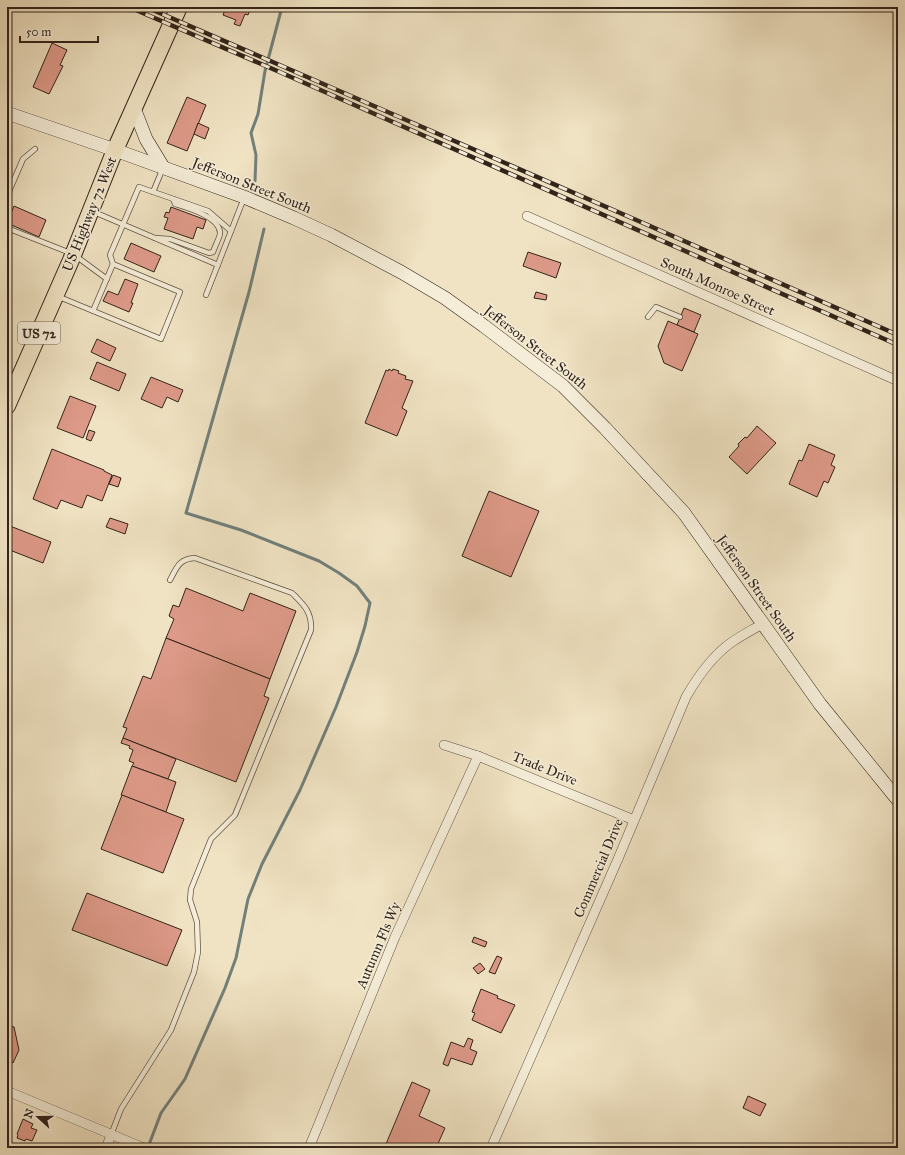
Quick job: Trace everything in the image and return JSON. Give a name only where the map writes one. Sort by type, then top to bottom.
[{"type":"highway","name":"US Highway 72 West","points":[[7,406],[73,254],[115,150],[179,7]]},
{"type":"street","points":[[134,108],[146,139],[163,167]]},
{"type":"street","name":"Jefferson Street South","points":[[7,113],[163,167],[244,197],[331,235],[445,298],[563,386],[605,428],[684,513],[820,704],[898,800]]},
{"type":"street","name":"South Monroe Street","points":[[527,216],[898,381]]},
{"type":"street","name":"Commercial Drive","points":[[491,1148],[686,697],[698,676],[714,657],[732,642],[762,624]]},
{"type":"street","name":"Trade Drive","points":[[444,744],[478,756],[634,820]]},
{"type":"street","name":"Autumn Fls Wy","points":[[309,1148],[395,937],[478,756]]},
{"type":"street","points":[[7,1091],[144,1148]]},
{"type":"street","points":[[106,1148],[111,1135]]},
{"type":"lane","points":[[7,196],[23,159],[35,149]]},
{"type":"lane","points":[[153,192],[163,167]]},
{"type":"lane","points":[[93,311],[113,264],[110,255],[139,187],[208,211],[231,231]]},
{"type":"lane","points":[[206,294],[244,197]]},
{"type":"lane","points":[[155,238],[170,239],[209,253],[213,252],[220,234],[219,227],[208,217],[175,204],[173,199]]},
{"type":"lane","points":[[90,211],[218,265]]},
{"type":"lane","points":[[7,228],[73,254],[107,279]]},
{"type":"lane","points":[[55,295],[161,339],[180,292],[113,264]]},
{"type":"lane","points":[[648,317],[656,307],[680,317]]},
{"type":"lane","points":[[111,1135],[121,1109],[171,1030],[194,972],[198,952],[197,922],[190,900],[191,889],[211,839],[235,815],[311,630],[311,619],[303,603],[292,593],[195,558],[186,558],[179,564],[170,580]]},
{"type":"building","points":[[226,7],[251,7],[248,15],[245,14],[240,26],[234,24],[236,20],[223,15]]},
{"type":"building","points":[[52,43],[67,50],[60,65],[63,66],[49,94],[33,87]]},
{"type":"building","points":[[187,97],[206,105],[187,151],[167,143]]},
{"type":"building","points":[[198,123],[209,128],[205,139],[194,134]]},
{"type":"building","points":[[14,206],[46,220],[39,237],[7,223]]},
{"type":"building","points":[[171,207],[206,220],[203,229],[197,227],[193,239],[164,229],[168,218],[164,217],[166,212],[169,213]]},
{"type":"building","points":[[131,243],[161,256],[154,272],[124,259]]},
{"type":"building","points":[[528,252],[561,263],[556,278],[523,266]]},
{"type":"building","points":[[125,279],[138,284],[129,312],[103,301],[108,291],[118,295]]},
{"type":"building","points":[[536,292],[547,295],[546,300],[534,298]]},
{"type":"building","points":[[684,308],[701,315],[694,332],[677,325]]},
{"type":"building","points":[[668,321],[698,334],[682,371],[664,363],[658,346]]},
{"type":"building","points":[[97,339],[116,348],[110,361],[91,352]]},
{"type":"building","points":[[97,362],[126,374],[119,391],[90,379]]},
{"type":"building","points":[[389,369],[392,371],[393,369],[399,371],[398,373],[406,376],[405,379],[413,381],[402,408],[407,411],[397,436],[365,423],[386,370],[388,371]]},
{"type":"building","points":[[151,377],[183,390],[178,402],[167,397],[162,408],[141,399]]},
{"type":"building","points":[[70,396],[96,406],[83,438],[57,428]]},
{"type":"building","points":[[757,426],[776,443],[747,474],[729,457],[739,446],[738,444],[745,437],[747,438]]},
{"type":"building","points":[[89,430],[95,432],[91,441],[86,439]]},
{"type":"building","points":[[809,444],[835,455],[831,465],[835,467],[828,483],[824,481],[817,497],[789,484],[799,460],[802,461]]},
{"type":"building","points":[[52,449],[104,470],[112,475],[102,501],[87,495],[82,508],[61,500],[57,509],[33,499]]},
{"type":"building","points":[[113,475],[121,478],[118,487],[109,484]]},
{"type":"building","points":[[489,491],[539,511],[511,577],[462,556]]},
{"type":"building","points":[[110,518],[128,524],[125,534],[106,527]]},
{"type":"building","points":[[10,526],[51,542],[43,563],[7,549],[7,535]]},
{"type":"building","points":[[186,588],[243,611],[250,593],[296,611],[270,679],[166,638],[174,619],[169,616],[173,605],[179,607]]},
{"type":"building","points":[[166,638],[270,679],[264,696],[269,698],[236,782],[123,738],[127,728],[123,727],[143,676],[151,679]]},
{"type":"building","points":[[123,738],[176,759],[168,779],[132,766],[134,763],[129,761],[133,750],[129,748],[130,746],[121,743]]},
{"type":"building","points":[[132,766],[176,782],[166,812],[121,795]]},
{"type":"building","points":[[122,795],[184,819],[163,873],[101,849]]},
{"type":"building","points":[[87,893],[182,930],[167,966],[72,930]]},
{"type":"building","points":[[474,937],[487,942],[485,947],[472,942]]},
{"type":"building","points":[[497,956],[502,958],[495,974],[489,972]]},
{"type":"building","points":[[480,963],[485,969],[478,974],[473,968]]},
{"type":"building","points":[[481,989],[498,996],[497,998],[515,1005],[501,1033],[472,1020],[475,1013],[472,1012]]},
{"type":"building","points":[[7,1025],[14,1027],[19,1050],[13,1063],[7,1060]]},
{"type":"building","points":[[468,1038],[473,1040],[470,1049],[477,1052],[472,1065],[451,1058],[448,1066],[443,1064],[451,1042],[464,1047]]},
{"type":"building","points":[[412,1082],[430,1090],[419,1116],[445,1128],[436,1148],[395,1148],[386,1144]]},
{"type":"building","points":[[748,1096],[766,1104],[760,1116],[743,1108]]},
{"type":"building","points":[[23,1119],[33,1124],[31,1128],[37,1130],[32,1141],[26,1139],[25,1141],[17,1138],[17,1134]]},
{"type":"waterway","points":[[255,181],[256,155],[251,133],[258,114],[265,71],[282,7]]},
{"type":"waterway","points":[[150,1142],[161,1113],[185,1079],[225,988],[236,958],[248,899],[262,864],[300,790],[336,707],[357,652],[370,603],[357,586],[319,561],[241,530],[186,513],[249,292],[264,229]]},
{"type":"railway","points":[[129,7],[898,345]]},
{"type":"railway","points":[[146,7],[898,335]]}]
